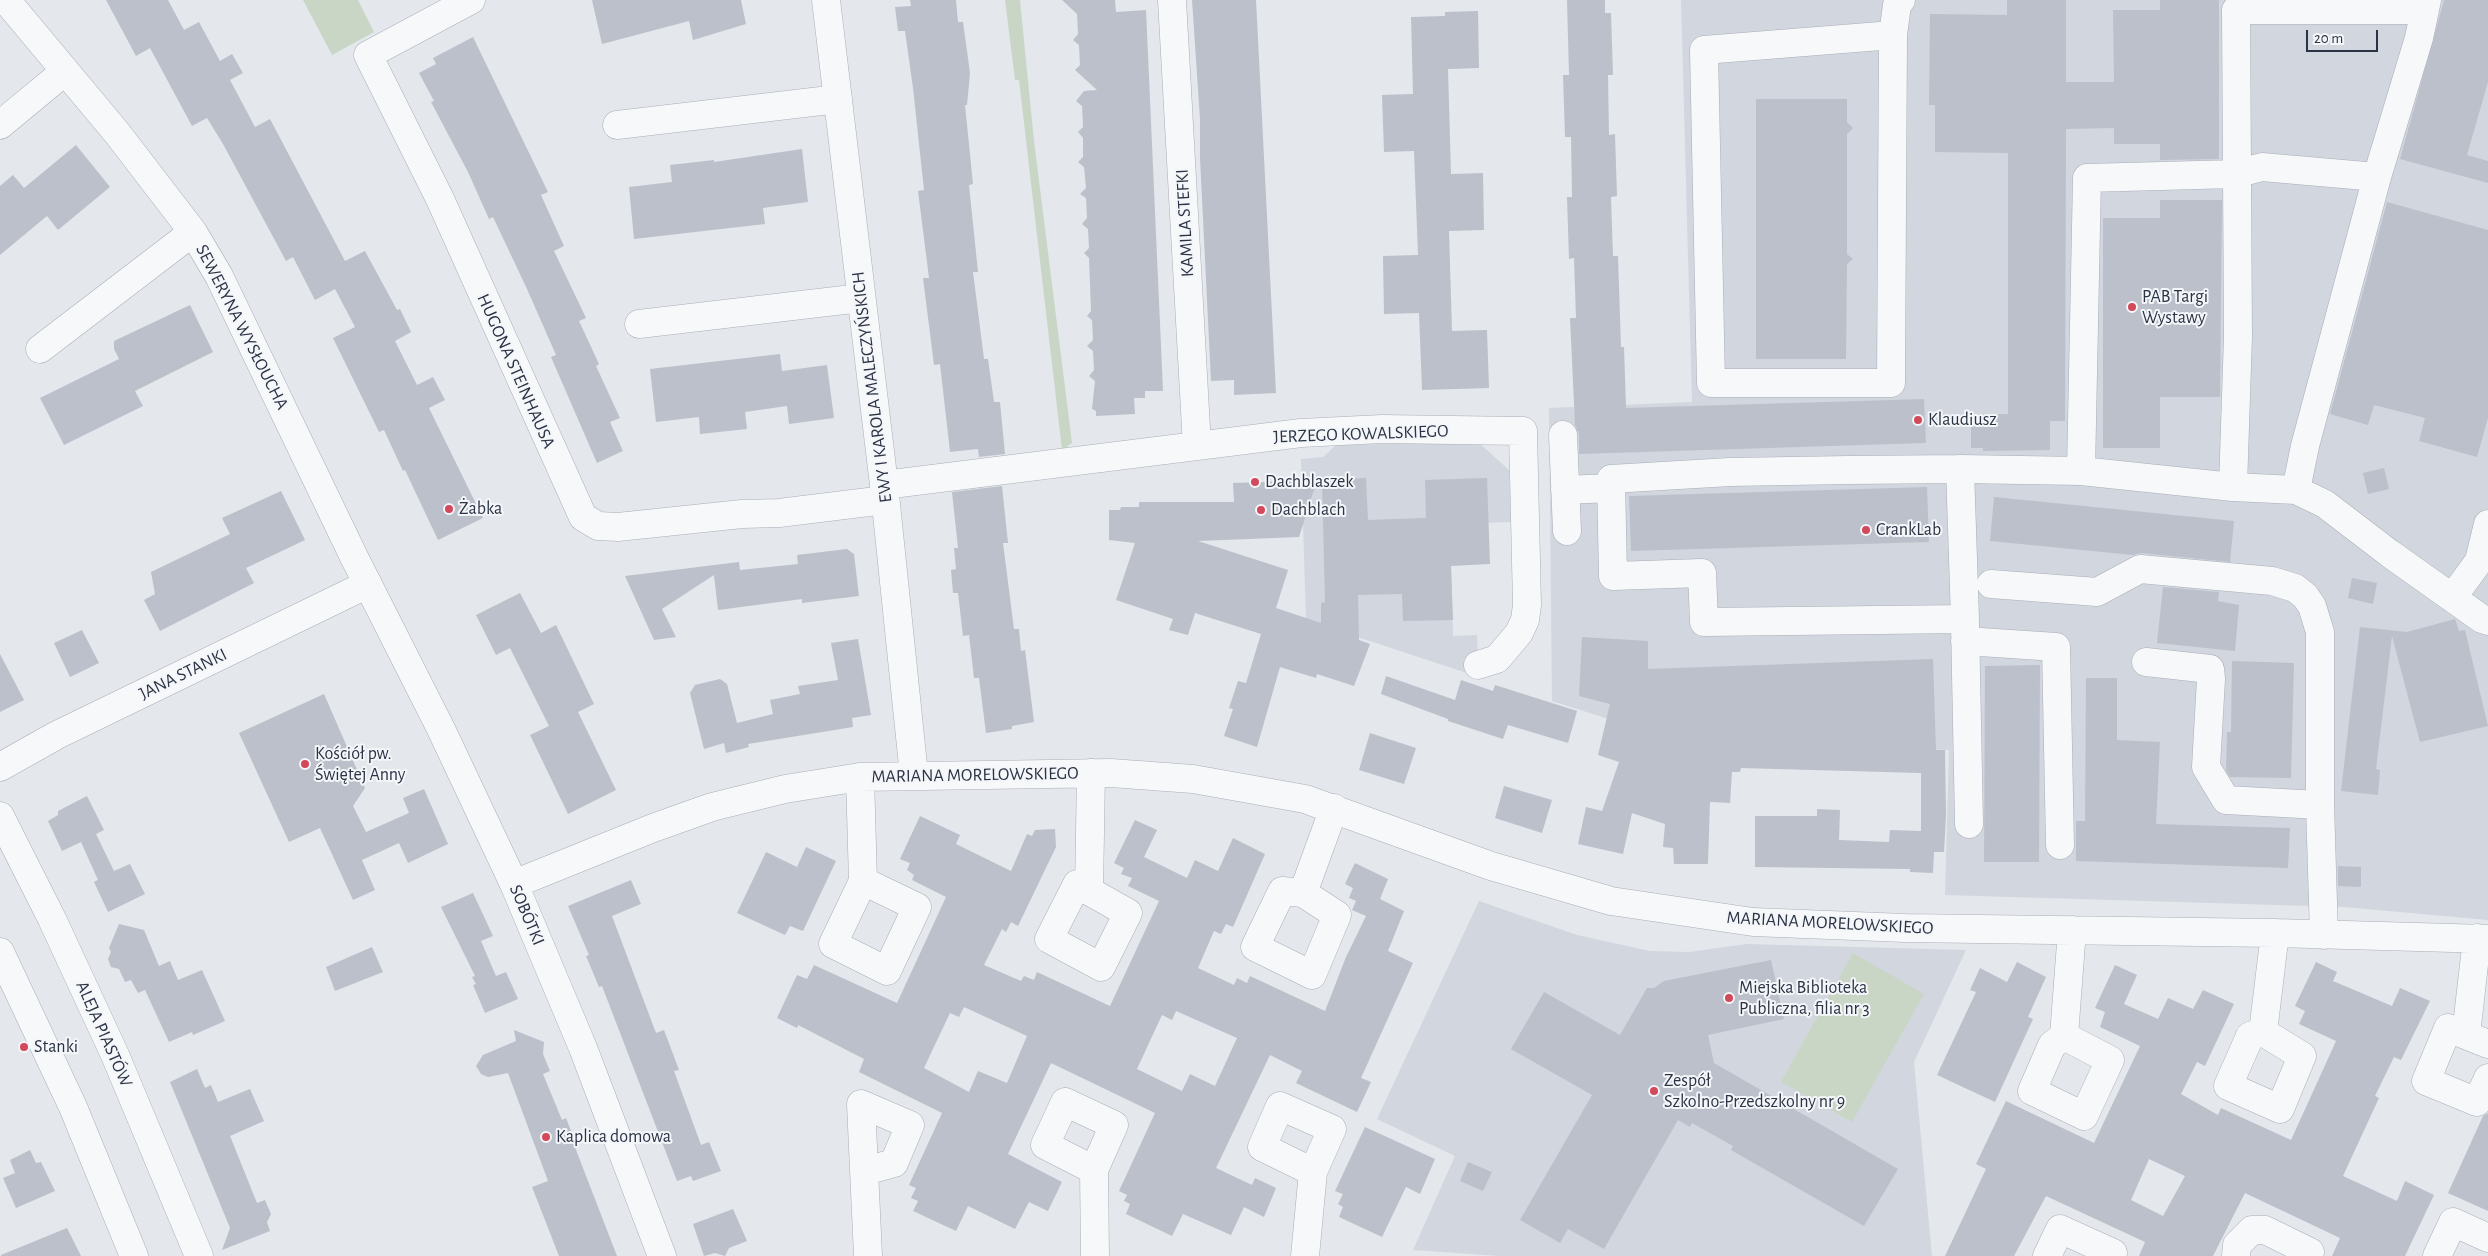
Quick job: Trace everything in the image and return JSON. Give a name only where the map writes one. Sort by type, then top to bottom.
[{"type":"street","name":"SEWERYNA WYSŁOUCHA","points":[[6,0],[64,72],[117,133],[192,232],[224,284],[368,584]]},
{"type":"street","name":"HUGONA STEINHAUSA","points":[[472,0],[368,55],[440,199],[583,517],[598,526],[618,527],[742,514],[779,513],[884,492]]},
{"type":"street","name":"EWY I KAROLA MALECZYŃSKICH","points":[[826,0],[884,492],[914,775]]},
{"type":"street","name":"KAMILA STEFKI","points":[[1172,0],[1197,446]]},
{"type":"street","points":[[1893,35],[1704,50],[1711,384],[1891,383],[1893,35],[1897,5],[1901,0]]},
{"type":"street","points":[[2234,487],[2238,336],[2235,174],[2236,10],[2426,5],[2419,38],[2377,178],[2305,446],[2296,490]]},
{"type":"street","points":[[0,125],[64,72]]},
{"type":"street","points":[[617,125],[838,99]]},
{"type":"street","points":[[2081,471],[2086,178],[2235,174],[2262,167],[2377,178]]},
{"type":"street","points":[[40,349],[192,232]]},
{"type":"street","points":[[639,324],[861,298]]},
{"type":"street","name":"JERZEGO KOWALSKIEGO","points":[[884,492],[1197,446],[1301,433],[1382,430],[1523,431],[1527,582],[1525,620],[1520,633],[1497,659],[1478,665]]},
{"type":"street","points":[[1563,434],[1567,531]]},
{"type":"street","points":[[1960,469],[1969,824]]},
{"type":"street","points":[[2060,845],[2056,647],[1965,630],[1704,622],[1702,573],[1614,576],[1611,478],[1730,472],[1960,469],[2081,471],[2234,487],[2296,490],[2325,504],[2452,598],[2488,622]]},
{"type":"street","points":[[1565,490],[1611,488]]},
{"type":"street","points":[[2452,598],[2478,561],[2488,524]]},
{"type":"street","points":[[1991,584],[2098,592],[2140,569],[2272,581],[2295,588],[2305,596],[2312,606],[2320,632],[2320,805],[2324,935]]},
{"type":"street","name":"JANA STANKI","points":[[0,767],[57,735],[368,584]]},
{"type":"street","name":"SOBÓTKI","points":[[368,584],[441,729],[514,884],[583,1048],[662,1256]]},
{"type":"street","points":[[2146,662],[2210,669],[2206,767],[2226,800],[2320,805]]},
{"type":"street","name":"MARIANA MORELOWSKIEGO","points":[[1089,891],[1091,773]]},
{"type":"street","name":"MARIANA MORELOWSKIEGO","points":[[514,884],[653,828],[712,807],[785,789],[860,777],[1091,773],[1192,779],[1304,799],[1334,808],[1491,866],[1611,902],[1768,923],[2482,939],[2477,1040],[2448,1028],[2426,1080],[2477,1102],[2488,1078]]},
{"type":"street","name":"MARIANA MORELOWSKIEGO","points":[[860,777],[863,881]]},
{"type":"street","points":[[1303,893],[1334,808]]},
{"type":"street","name":"ALEJA PIASTÓW","points":[[0,816],[52,919],[115,1055],[199,1256]]},
{"type":"street","points":[[2064,1036],[2072,930]]},
{"type":"street","points":[[2263,1032],[2275,933]]},
{"type":"street","points":[[0,952],[55,1067],[134,1256]]},
{"type":"street","points":[[1094,1170],[1095,1256]]},
{"type":"street","points":[[865,1171],[868,1256]]},
{"type":"street","points":[[1305,1256],[1313,1172]]},
{"type":"street","points":[[2437,1256],[2453,1222],[2488,1238]]},
{"type":"street","points":[[2047,1256],[2060,1229],[2113,1253],[2112,1256]]},
{"type":"street","points":[[2236,1256],[2237,1245],[2252,1230],[2265,1230],[2310,1252],[2308,1256]]},
{"type":"shaded area","points":[[1681,0],[2488,0],[2488,920],[2344,907],[1945,895],[1949,750],[1672,739],[1552,701],[1549,408],[1692,402]]},
{"type":"shaded area","points":[[1478,442],[1509,470],[1511,522],[1450,524],[1453,636],[1477,635],[1479,677],[1306,620],[1301,459],[1323,457],[1336,445]]},
{"type":"shaded area","name":"Zespół Szkolno-Przedszkolny nr 9","points":[[1479,901],[1577,935],[1650,951],[1689,952],[1747,944],[1966,950],[1914,1062],[1932,1256],[1500,1256],[1413,1250],[1455,1156],[1377,1119]]},
{"type":"green space","points":[[303,0],[358,0],[374,32],[332,55]]},
{"type":"green space","points":[[1005,0],[1020,0],[1034,141],[1072,443],[1062,450],[1019,80],[1015,80]]},
{"type":"green space","points":[[1853,953],[1924,994],[1852,1122],[1781,1082]]},
{"type":"building","points":[[106,0],[168,0],[184,30],[199,22],[220,61],[232,54],[243,73],[230,80],[255,127],[270,119],[345,261],[365,251],[397,310],[400,309],[411,332],[395,341],[417,385],[433,377],[445,400],[429,408],[483,518],[438,540],[405,470],[403,471],[384,430],[379,432],[333,338],[355,327],[335,289],[315,300],[293,257],[286,261],[207,118],[192,126],[150,48],[136,56]]},
{"type":"building","points":[[592,0],[741,0],[746,24],[693,40],[689,21],[602,44]]},
{"type":"building","points":[[910,0],[956,0],[958,22],[963,22],[970,73],[967,105],[965,105],[973,184],[969,185],[978,272],[973,272],[984,359],[988,359],[994,402],[1000,402],[1005,454],[979,457],[978,449],[950,452],[940,364],[934,365],[923,278],[929,278],[918,191],[924,190],[913,88],[905,31],[898,31],[895,7],[911,6]]},
{"type":"building","points":[[1062,0],[1115,0],[1116,12],[1146,10],[1163,391],[1145,391],[1145,398],[1134,398],[1135,414],[1096,416],[1096,411],[1092,409],[1095,381],[1089,376],[1094,370],[1093,351],[1087,346],[1093,340],[1092,320],[1087,316],[1091,311],[1089,258],[1084,253],[1089,248],[1088,229],[1082,224],[1087,218],[1086,198],[1080,194],[1086,188],[1084,167],[1078,162],[1083,157],[1083,138],[1078,132],[1083,127],[1082,106],[1076,101],[1084,91],[1097,90],[1075,70],[1080,65],[1079,45],[1073,40],[1078,34],[1077,14]]},
{"type":"building","points":[[1192,0],[1256,0],[1276,393],[1234,395],[1234,380],[1211,381],[1200,158],[1200,119]]},
{"type":"building","points":[[1567,0],[1605,0],[1605,13],[1611,13],[1613,75],[1608,75],[1609,135],[1615,134],[1617,196],[1611,197],[1613,256],[1618,256],[1621,347],[1624,347],[1626,408],[1924,399],[1926,443],[1579,454],[1579,434],[1575,425],[1570,318],[1576,318],[1574,258],[1569,259],[1567,197],[1572,197],[1571,137],[1565,137],[1563,75],[1569,75]]},
{"type":"building","points":[[2007,0],[2066,0],[2066,82],[2114,82],[2113,10],[2160,10],[2160,0],[2219,0],[2219,159],[2160,160],[2160,144],[2114,144],[2114,128],[2066,129],[2065,421],[2050,421],[2050,450],[1983,451],[1983,448],[1971,448],[1971,421],[1978,414],[2008,414],[2008,153],[1935,152],[1935,105],[1929,105],[1930,14],[2007,15]]},
{"type":"building","points":[[2444,0],[2488,0],[2488,82],[2467,155],[2488,161],[2488,183],[2400,159]]},
{"type":"building","points":[[1478,11],[1479,68],[1448,69],[1451,174],[1483,173],[1484,230],[1449,231],[1452,331],[1487,330],[1489,388],[1422,390],[1419,313],[1384,314],[1383,256],[1418,255],[1414,151],[1384,152],[1382,95],[1413,94],[1411,17],[1445,16],[1445,12]]},
{"type":"building","points":[[473,37],[548,192],[541,195],[564,246],[554,251],[586,318],[579,321],[599,364],[596,366],[620,418],[610,422],[623,451],[597,463],[551,357],[556,355],[527,289],[493,217],[489,219],[468,172],[431,102],[434,101],[419,73],[436,64],[433,58]]},
{"type":"building","points":[[1756,99],[1847,99],[1847,122],[1853,128],[1847,134],[1847,254],[1853,259],[1847,264],[1846,359],[1756,359]]},
{"type":"building","points":[[76,145],[110,187],[58,230],[47,216],[0,255],[0,186],[13,175],[24,188]]},
{"type":"building","points":[[802,149],[808,202],[763,208],[765,224],[634,239],[629,187],[672,182],[670,165],[714,160],[714,162]]},
{"type":"building","points":[[2160,200],[2222,200],[2220,397],[2160,397],[2160,448],[2103,448],[2103,218],[2160,218]]},
{"type":"building","points":[[2387,202],[2488,230],[2488,418],[2477,457],[2419,441],[2425,418],[2374,405],[2368,425],[2330,414]]},
{"type":"building","points":[[190,305],[213,352],[135,391],[143,406],[64,445],[40,398],[119,359],[114,349],[114,341]]},
{"type":"building","points":[[780,354],[782,371],[827,365],[834,418],[789,424],[787,406],[745,412],[747,429],[700,434],[699,417],[656,422],[650,369]]},
{"type":"building","points":[[2384,468],[2389,489],[2368,494],[2363,473]]},
{"type":"building","points":[[1366,478],[1368,520],[1426,518],[1425,480],[1487,478],[1490,564],[1451,566],[1453,620],[1403,621],[1402,594],[1358,595],[1359,640],[1370,644],[1354,686],[1317,674],[1316,678],[1280,667],[1257,747],[1224,736],[1233,709],[1229,708],[1238,681],[1246,683],[1261,634],[1195,613],[1188,635],[1169,630],[1173,619],[1116,600],[1135,543],[1109,540],[1109,510],[1120,510],[1121,507],[1139,507],[1139,502],[1234,502],[1233,483],[1317,480],[1299,537],[1198,541],[1288,570],[1276,608],[1321,623],[1321,603],[1325,602],[1322,480]]},
{"type":"building","points":[[1002,486],[1008,543],[1003,543],[1014,629],[1019,629],[1021,651],[1025,650],[1034,722],[1012,726],[1012,729],[986,733],[979,678],[974,678],[969,635],[963,636],[958,593],[953,593],[951,570],[956,569],[954,548],[958,548],[952,492]]},
{"type":"building","points":[[1927,487],[1929,542],[1631,551],[1629,496]]},
{"type":"building","points":[[281,491],[305,540],[246,568],[254,583],[160,631],[144,600],[155,594],[151,572],[230,534],[222,518]]},
{"type":"building","points":[[1994,497],[2234,521],[2230,562],[1990,541]]},
{"type":"building","points":[[847,549],[854,554],[859,596],[802,603],[802,599],[718,610],[714,575],[662,609],[676,637],[654,640],[625,576],[739,562],[740,570],[798,564],[797,555]]},
{"type":"building","points":[[2352,578],[2377,583],[2373,604],[2348,598]]},
{"type":"building","points":[[2163,587],[2219,592],[2218,601],[2239,605],[2235,651],[2157,643]]},
{"type":"building","points":[[520,593],[541,633],[556,625],[594,704],[578,712],[616,790],[568,814],[530,735],[549,726],[510,648],[496,655],[476,615]]},
{"type":"building","points":[[2455,619],[2459,631],[2465,630],[2488,726],[2420,742],[2392,636],[2376,769],[2380,770],[2378,795],[2341,791],[2360,627],[2407,632]]},
{"type":"building","points":[[82,630],[99,663],[70,677],[54,643]]},
{"type":"building","points":[[1582,637],[1648,641],[1648,669],[1933,659],[1936,750],[1945,750],[1946,815],[1944,852],[1934,852],[1933,873],[1910,872],[1910,869],[1755,867],[1755,816],[1817,816],[1817,809],[1840,810],[1839,840],[1889,842],[1890,830],[1921,831],[1921,773],[1741,768],[1740,772],[1732,772],[1730,803],[1710,802],[1708,864],[1674,864],[1673,848],[1663,847],[1665,824],[1632,813],[1623,854],[1578,844],[1586,807],[1602,811],[1619,762],[1598,755],[1610,704],[1579,696]]},
{"type":"building","points":[[858,639],[871,715],[852,718],[853,727],[748,744],[749,747],[726,753],[724,743],[704,749],[690,693],[695,685],[720,679],[727,684],[737,723],[773,714],[770,700],[800,694],[798,686],[838,680],[831,643]]},
{"type":"building","points":[[0,654],[24,700],[0,712]]},
{"type":"building","points":[[2232,661],[2294,663],[2291,778],[2230,777],[2226,771],[2227,732],[2231,732]]},
{"type":"building","points":[[2040,665],[2039,862],[1984,862],[1985,666]]},
{"type":"building","points":[[1386,676],[1455,700],[1461,680],[1493,691],[1495,685],[1577,711],[1568,743],[1508,725],[1503,739],[1448,721],[1448,719],[1381,694]]},
{"type":"building","points":[[2086,678],[2117,678],[2117,740],[2160,742],[2156,824],[2290,828],[2288,868],[2076,861],[2076,821],[2085,821]]},
{"type":"building","name":"Kościół pw. Świętej Anny","points":[[324,694],[365,788],[353,806],[366,832],[409,813],[403,798],[424,789],[448,844],[408,863],[399,843],[362,860],[375,890],[353,900],[320,828],[289,842],[239,733]]},
{"type":"building","points":[[1370,733],[1416,748],[1404,784],[1359,770]]},
{"type":"building","points":[[1504,786],[1552,800],[1542,833],[1495,818]]},
{"type":"building","points":[[87,796],[104,830],[96,834],[114,871],[130,864],[145,894],[108,912],[94,882],[98,880],[81,842],[62,851],[48,821],[58,815],[58,811]]},
{"type":"building","points":[[920,816],[960,835],[956,844],[1011,871],[1027,834],[1032,836],[1035,830],[1055,829],[1056,847],[1018,926],[1011,922],[1006,932],[1002,929],[984,965],[1021,981],[1024,976],[1034,980],[1037,972],[1110,1006],[1159,901],[1128,886],[1132,878],[1121,874],[1124,868],[1114,863],[1135,820],[1157,830],[1144,857],[1187,878],[1195,860],[1218,871],[1233,838],[1265,854],[1233,927],[1226,924],[1221,934],[1214,931],[1198,968],[1234,985],[1237,978],[1247,983],[1250,976],[1325,1011],[1346,957],[1366,916],[1352,910],[1356,901],[1349,898],[1353,888],[1345,884],[1355,863],[1388,879],[1380,899],[1404,911],[1388,951],[1413,963],[1361,1078],[1371,1082],[1357,1112],[1296,1083],[1302,1071],[1270,1055],[1216,1168],[1252,1185],[1255,1178],[1276,1188],[1264,1217],[1244,1207],[1231,1235],[1183,1214],[1172,1236],[1126,1214],[1130,1204],[1124,1201],[1127,1195],[1119,1191],[1155,1113],[1051,1063],[1008,1154],[1062,1182],[1048,1211],[1029,1202],[1015,1229],[968,1206],[956,1231],[913,1211],[918,1201],[911,1198],[916,1188],[909,1185],[942,1113],[859,1072],[864,1059],[798,1025],[797,1028],[777,1018],[797,975],[807,979],[814,965],[897,1003],[946,897],[912,880],[914,875],[907,870],[910,863],[900,859]],"holes":[[[964,1007],[1027,1036],[1007,1083],[978,1071],[969,1092],[924,1068],[950,1013],[959,1017]],[[1176,1011],[1237,1038],[1215,1086],[1190,1074],[1182,1091],[1137,1069],[1162,1015],[1172,1020]]]},
{"type":"building","points":[[806,847],[836,861],[803,931],[790,926],[785,935],[737,913],[766,852],[797,867]]},
{"type":"building","points":[[2338,866],[2361,867],[2361,887],[2338,886]]},
{"type":"building","points":[[631,880],[641,904],[612,916],[656,1033],[664,1030],[679,1070],[674,1071],[701,1145],[709,1142],[721,1171],[693,1181],[691,1176],[677,1181],[602,986],[599,987],[586,956],[589,955],[568,906]]},
{"type":"building","points":[[473,893],[493,936],[481,941],[496,976],[506,972],[518,999],[485,1013],[473,985],[476,984],[472,977],[475,976],[441,907]]},
{"type":"building","points":[[119,924],[144,930],[159,966],[170,961],[178,980],[202,970],[225,1021],[193,1035],[192,1032],[169,1042],[145,990],[138,993],[131,980],[125,982],[119,969],[111,967],[108,959],[111,952],[109,948]]},
{"type":"building","points":[[372,947],[383,972],[335,991],[326,967]]},
{"type":"building","points":[[1771,960],[1784,1019],[1708,1035],[1714,1063],[1898,1169],[1864,1226],[1731,1150],[1733,1146],[1692,1123],[1690,1127],[1678,1120],[1604,1249],[1568,1229],[1560,1243],[1520,1220],[1592,1095],[1511,1049],[1544,992],[1620,1035],[1647,988],[1654,988],[1664,981]]},
{"type":"building","points":[[2017,962],[2046,977],[2028,1017],[2033,1019],[1995,1102],[1937,1075],[1976,992],[1970,990],[1980,968],[2007,982]]},
{"type":"building","points":[[2316,962],[2337,972],[2333,981],[2392,1006],[2400,988],[2430,1001],[2401,1060],[2394,1057],[2375,1096],[2379,1098],[2343,1176],[2397,1201],[2405,1181],[2434,1195],[2405,1256],[2332,1256],[2340,1238],[2245,1193],[2213,1256],[2139,1256],[2145,1242],[2046,1196],[2014,1256],[1945,1256],[1986,1169],[1976,1164],[2006,1101],[2094,1143],[2140,1046],[2100,1027],[2105,1012],[2095,1008],[2115,965],[2137,975],[2124,1004],[2158,1019],[2168,998],[2193,1009],[2203,990],[2234,1004],[2205,1066],[2197,1062],[2181,1094],[2218,1115],[2221,1108],[2291,1140],[2336,1041],[2299,1024],[2305,1011],[2295,1006]],"holes":[[[2149,1159],[2185,1176],[2163,1216],[2131,1200]]]},
{"type":"building","points":[[514,1030],[544,1042],[543,1054],[550,1071],[543,1074],[562,1120],[566,1118],[573,1136],[571,1137],[617,1256],[559,1256],[532,1187],[548,1181],[508,1073],[488,1077],[481,1074],[476,1066],[483,1055],[516,1041]]},
{"type":"building","points":[[197,1069],[205,1088],[211,1085],[218,1102],[250,1089],[264,1121],[230,1136],[257,1203],[265,1200],[271,1214],[267,1222],[270,1231],[222,1250],[230,1228],[170,1082]]},
{"type":"building","points":[[2488,1113],[2488,1211],[2448,1193],[2483,1116]]},
{"type":"building","points":[[1365,1127],[1435,1159],[1420,1194],[1406,1187],[1382,1237],[1339,1217],[1343,1207],[1338,1204],[1343,1194],[1335,1191]]},
{"type":"building","points":[[30,1150],[36,1163],[41,1162],[55,1191],[16,1208],[3,1178],[15,1173],[10,1160]]},
{"type":"building","points":[[1468,1162],[1492,1172],[1483,1191],[1460,1181]]},
{"type":"building","points":[[733,1209],[747,1241],[729,1248],[725,1256],[715,1253],[704,1256],[693,1224]]},
{"type":"building","points":[[67,1228],[81,1256],[1,1256],[1,1255]]},
{"type":"place","name":"PAB Targi Wystawy","points":[[2132,307]]},
{"type":"place","name":"Klaudiusz","points":[[1918,420]]},
{"type":"place","name":"Dachblaszek","points":[[1255,482]]},
{"type":"place","name":"Żabka","points":[[449,509]]},
{"type":"place","name":"Dachblach","points":[[1261,510]]},
{"type":"place","name":"CrankLab","points":[[1866,530]]},
{"type":"place","name":"Kościół pw. Świętej Anny","points":[[305,764]]},
{"type":"place","name":"Miejska Biblioteka Publiczna, filia nr 3","points":[[1729,998]]},
{"type":"place","name":"Stanki","points":[[24,1047]]},
{"type":"place","name":"Zespół Szkolno-Przedszkolny nr 9","points":[[1654,1091]]},
{"type":"place","name":"Kaplica domowa","points":[[546,1137]]}]
